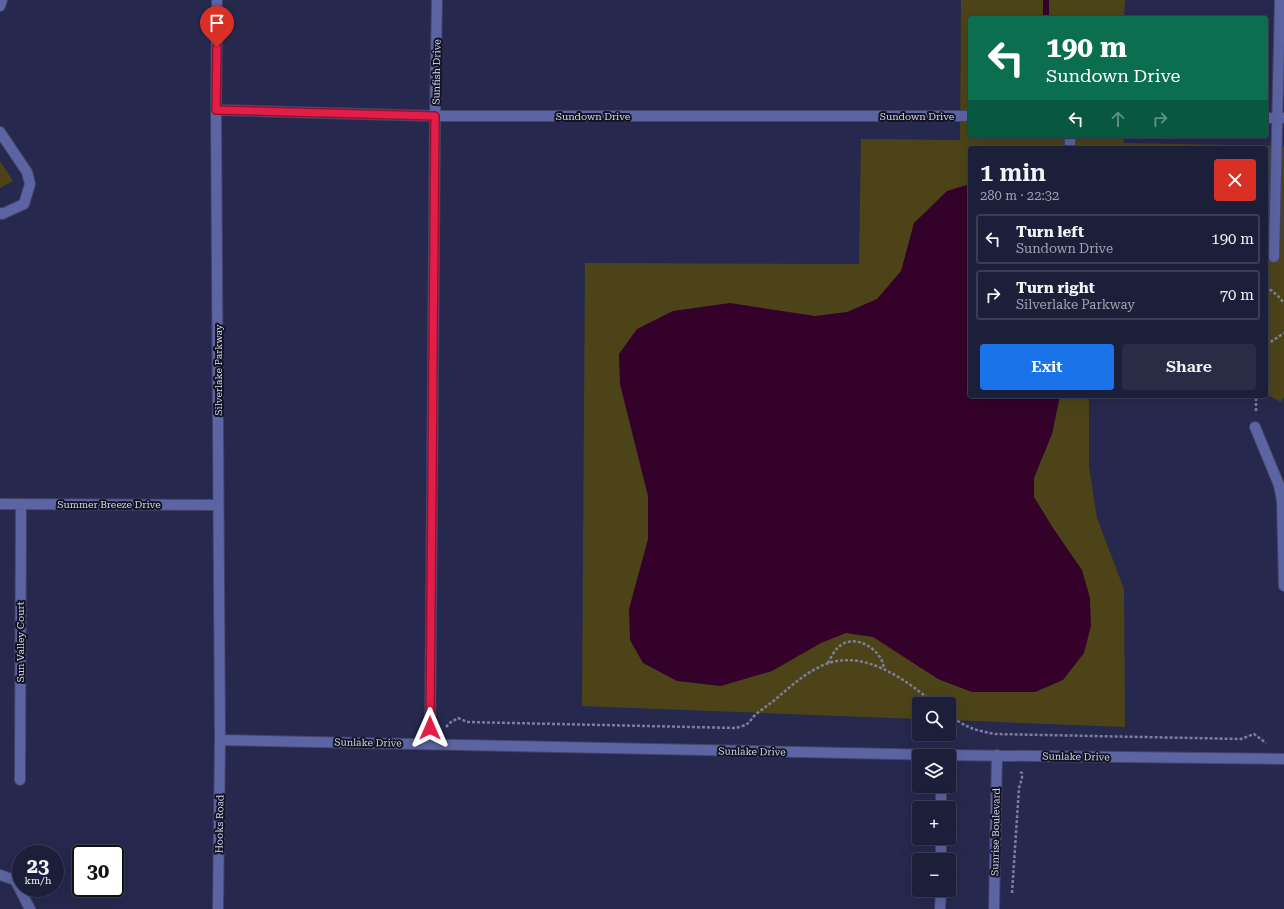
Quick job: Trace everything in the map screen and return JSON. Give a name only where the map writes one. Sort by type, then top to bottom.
[{"type":"street","points":[[0,6],[2,0]]},
{"type":"street","name":"Silverlake Parkway","points":[[217,0],[216,110],[220,740]]},
{"type":"street","name":"Sunfish Drive","points":[[430,743],[437,0]]},
{"type":"street","points":[[1274,257],[1281,118],[1280,0]]},
{"type":"street","name":"Sundown Drive","points":[[216,110],[435,116],[968,116]]},
{"type":"street","points":[[1268,118],[1281,118]]},
{"type":"street","points":[[0,132],[27,172],[30,184],[24,204],[2,214],[0,213]]},
{"type":"street","points":[[1255,427],[1279,485],[1282,501],[1284,586]]},
{"type":"street","name":"Summer Breeze Drive","points":[[0,504],[218,505]]},
{"type":"street","name":"Sun Valley Court","points":[[20,780],[21,504]]},
{"type":"street","name":"Sunlake Drive","points":[[220,740],[430,743],[912,754]]},
{"type":"street","name":"Hooks Road","points":[[218,909],[220,740]]},
{"type":"street","name":"Sunlake Drive","points":[[956,755],[1284,759]]},
{"type":"street","name":"Sunrise Boulevard","points":[[994,909],[997,755]]},
{"type":"street","points":[[0,875],[15,880],[30,909]]},
{"type":"street","points":[[940,897],[940,909]]},
{"type":"path","points":[[1268,288],[1284,303]]},
{"type":"path","points":[[1268,343],[1284,333]]},
{"type":"path","points":[[828,663],[834,652],[842,644],[854,641],[865,644],[874,650],[880,657],[884,668]]},
{"type":"path","points":[[430,743],[451,722],[458,718],[467,722],[736,728],[746,725],[754,716],[813,670],[828,663],[844,661],[860,661],[884,668],[912,685],[927,697]]},
{"type":"path","points":[[956,720],[974,730],[995,734],[1242,739],[1254,734],[1272,747]]},
{"type":"path","points":[[997,755],[1022,773],[1019,788],[1012,898]]},
{"type":"shaded area","points":[[961,0],[1125,0],[1124,16],[968,16],[968,138],[1123,138],[1124,143],[1284,146],[1284,397],[1281,402],[1268,395],[1268,146],[968,146],[968,398],[1089,398],[1089,467],[1097,518],[1124,589],[1125,727],[956,720],[956,697],[912,697],[912,719],[582,706],[585,263],[859,264],[861,139],[960,140]]},
{"type":"shaded area","points":[[0,161],[13,181],[0,188]]},
{"type":"shaded area","points":[[968,185],[968,398],[1060,398],[1052,434],[1034,478],[1034,497],[1082,570],[1090,598],[1091,626],[1084,653],[1063,680],[1035,692],[972,692],[938,679],[873,637],[846,633],[821,643],[772,671],[721,686],[677,681],[643,663],[630,640],[629,609],[648,539],[648,496],[620,384],[619,354],[637,329],[673,311],[730,303],[815,316],[847,312],[877,299],[901,271],[914,223],[947,191]]},
{"type":"waterway","points":[[1046,0],[1046,16]]},
{"type":"route","points":[[217,47],[216,110],[435,116],[430,728]]}]
